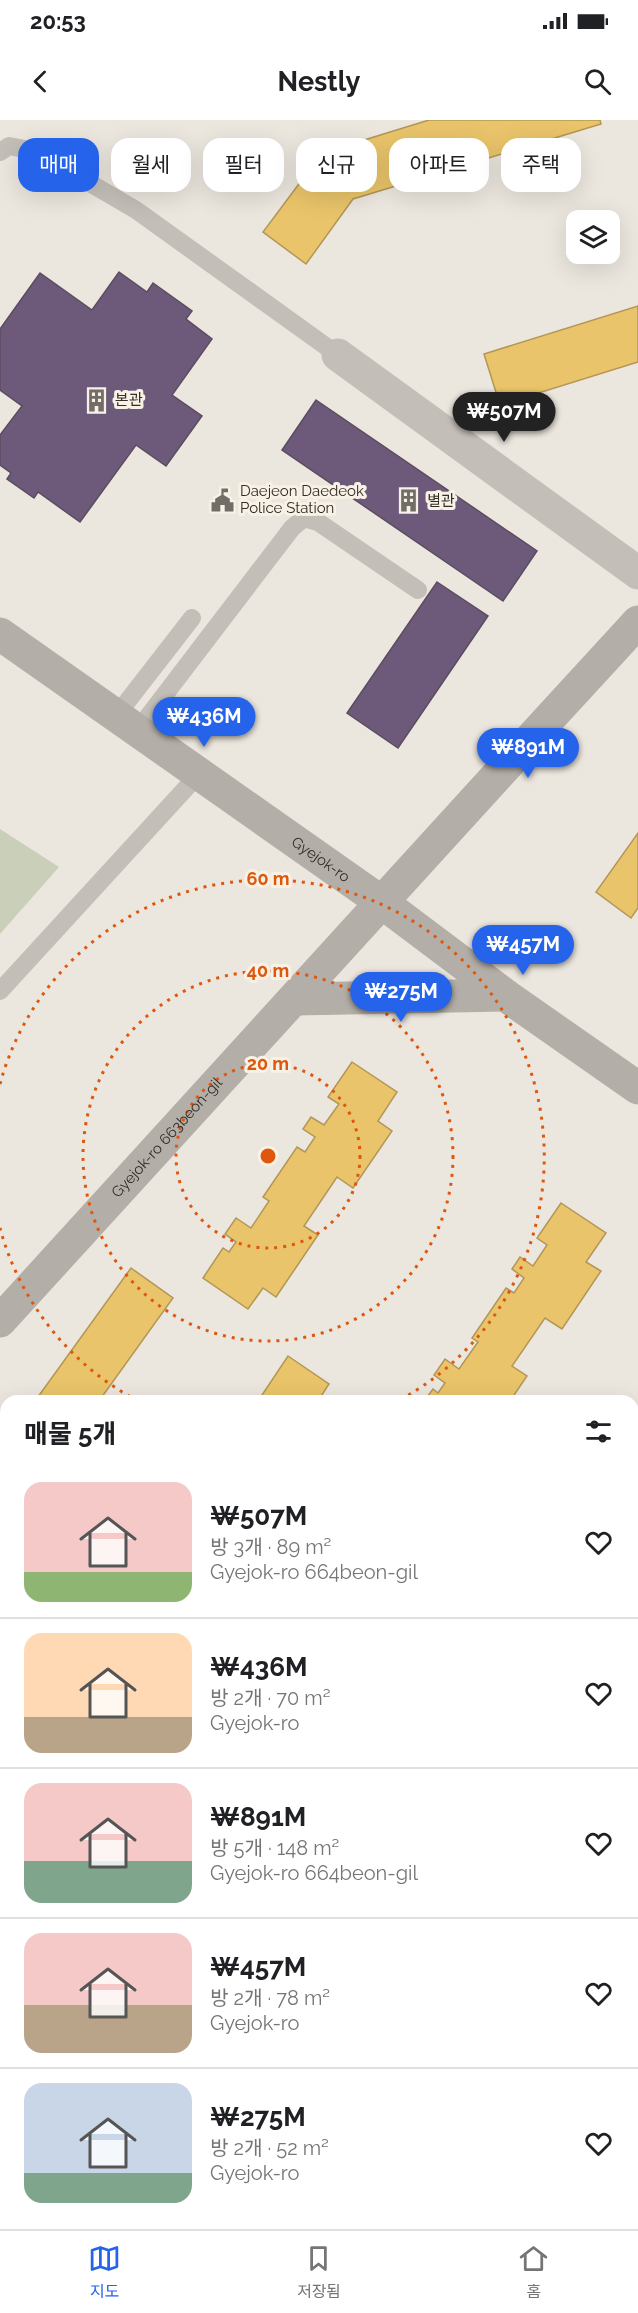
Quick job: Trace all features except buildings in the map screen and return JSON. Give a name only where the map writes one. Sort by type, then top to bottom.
[{"type":"main road","name":"Gyejok-ro 663beon-gil","points":[[0,1321],[295,999],[380,901],[638,622]]},
{"type":"main road","name":"Gyejok-ro","points":[[0,634],[380,901],[506,995],[638,1088]]},
{"type":"main road","points":[[295,999],[506,995]]},
{"type":"street","points":[[338,355],[638,573]]},
{"type":"lane","points":[[0,152],[9,146],[35,152],[136,210],[338,355]]},
{"type":"lane","points":[[127,724],[292,528],[304,518],[318,522],[418,590]]},
{"type":"lane","points":[[127,724],[192,618]]},
{"type":"lane","points":[[0,991],[198,774]]},
{"type":"green space","points":[[0,829],[59,867],[0,934]]},
{"type":"place","name":"본관","points":[[97,400]]},
{"type":"place","name":"Daejeon Daedeok Police Station","points":[[222,500]]},
{"type":"place","name":"별관","points":[[409,501]]}]
